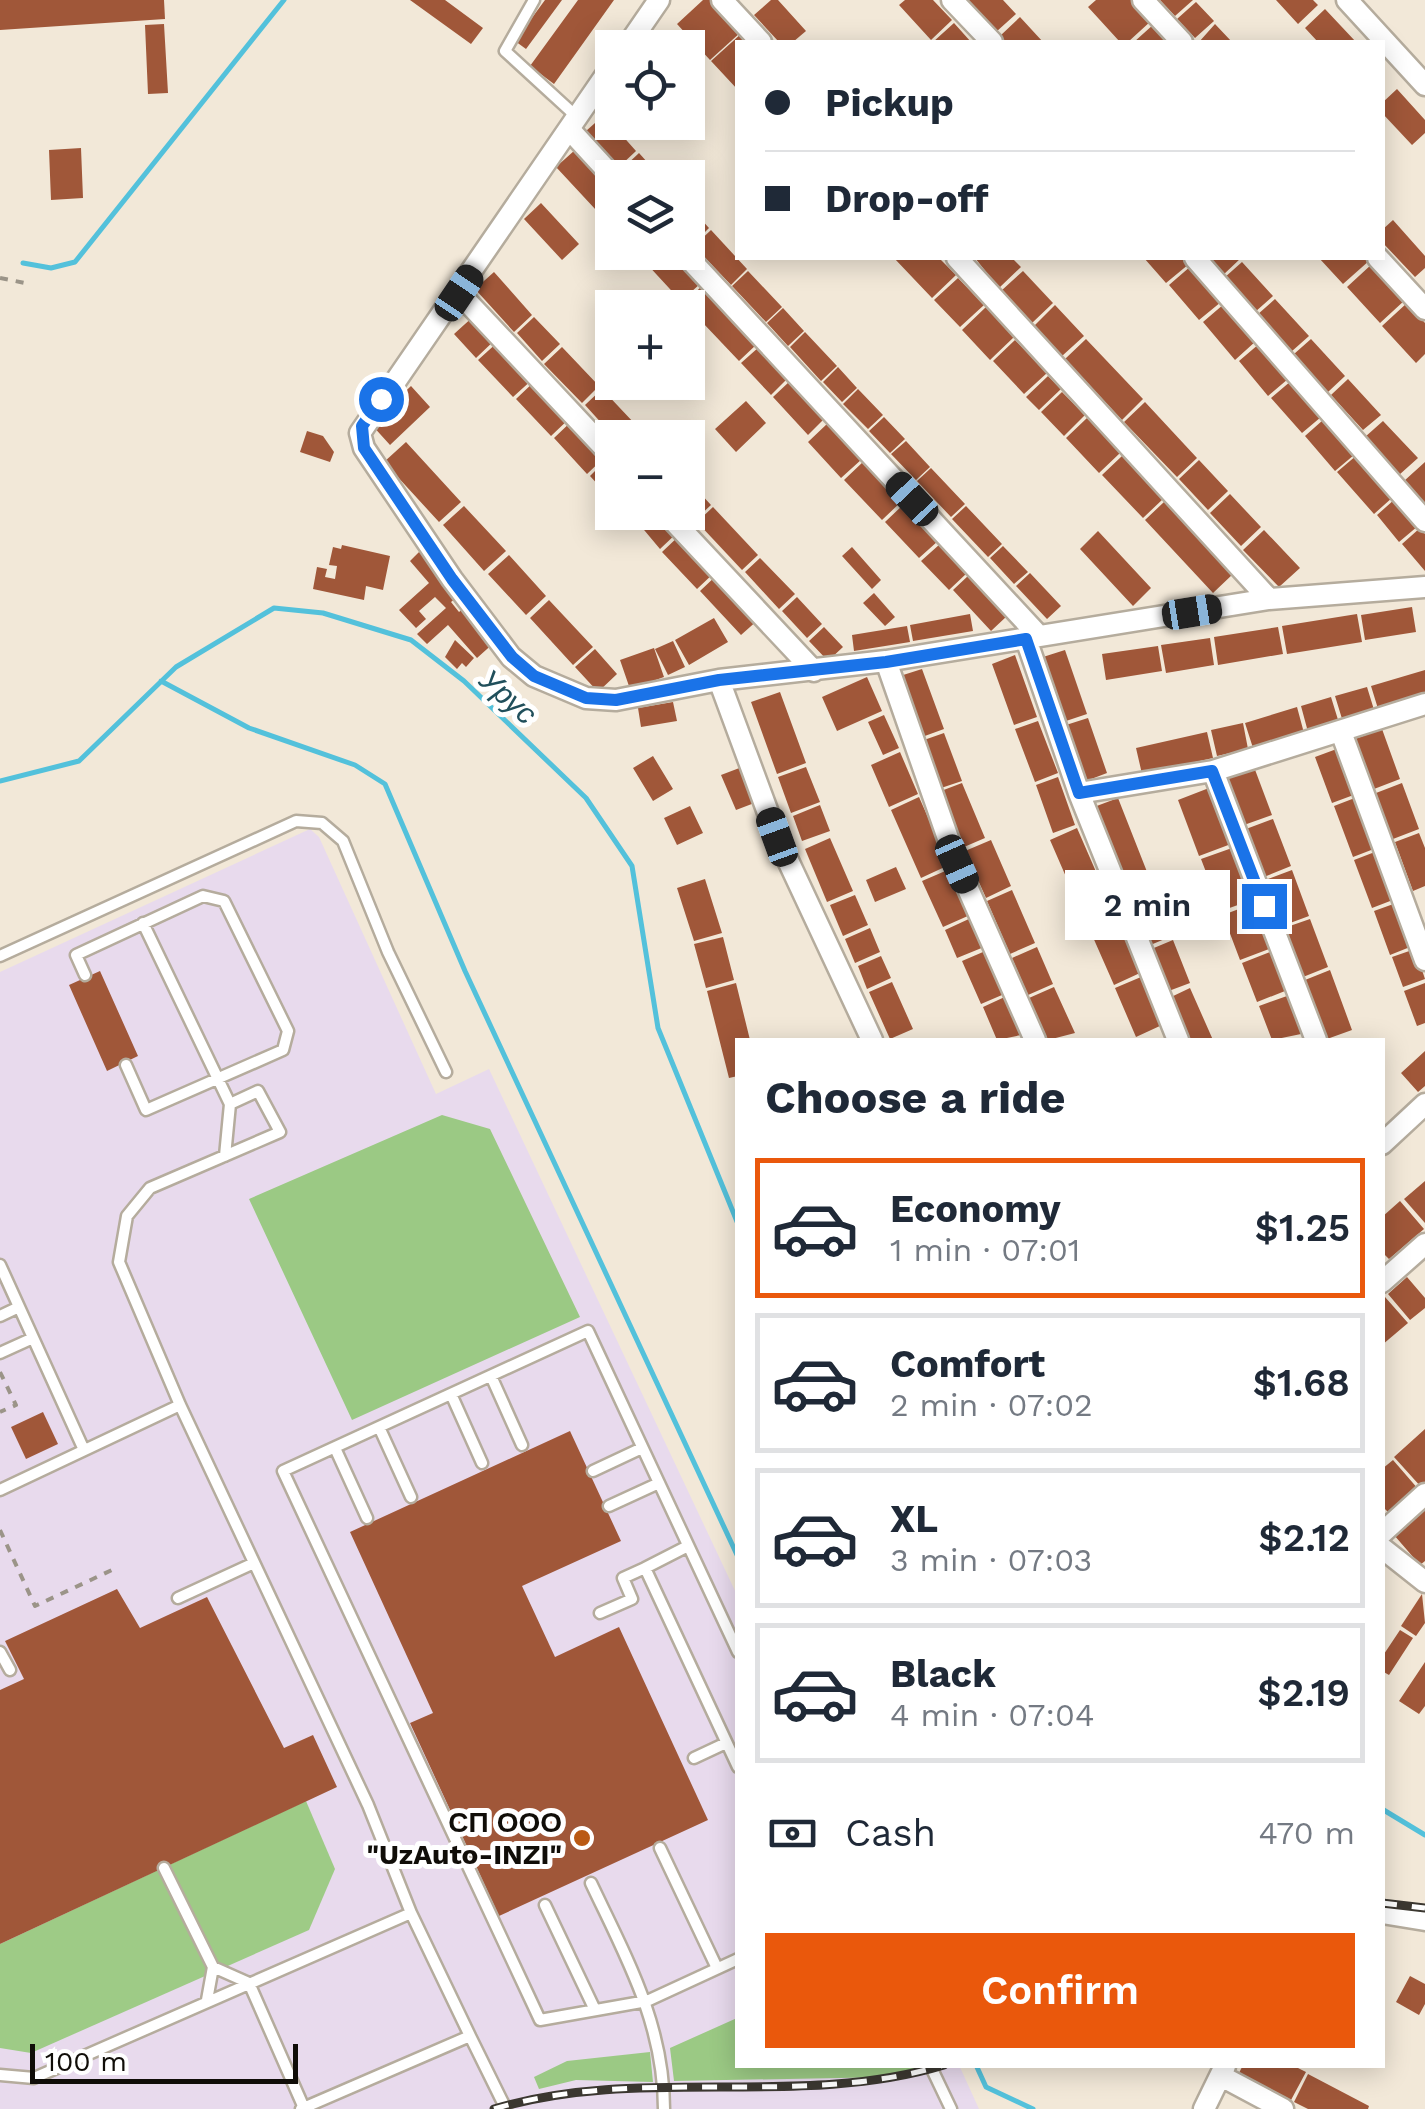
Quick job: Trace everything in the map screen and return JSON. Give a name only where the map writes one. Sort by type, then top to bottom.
[{"type":"street","points":[[638,30],[659,0]]},
{"type":"street","points":[[722,0],[759,40]]},
{"type":"street","points":[[952,0],[990,40]]},
{"type":"street","points":[[1143,0],[1180,40]]},
{"type":"street","points":[[1347,0],[1384,40]]},
{"type":"street","points":[[1385,41],[1425,85]]},
{"type":"street","points":[[595,91],[360,433],[364,448],[452,579],[512,657],[534,676],[586,698],[616,700],[719,680],[886,662],[1269,599],[1425,587]]},
{"type":"street","points":[[573,123],[601,160]]},
{"type":"street","points":[[958,260],[1269,599]]},
{"type":"street","points":[[1197,260],[1425,521]]},
{"type":"street","points":[[1380,260],[1425,309]]},
{"type":"street","points":[[700,270],[1033,638],[1079,793],[1177,1038]]},
{"type":"street","points":[[459,293],[595,438]]},
{"type":"street","points":[[682,530],[814,671]]},
{"type":"street","points":[[886,662],[957,864],[1035,1038]]},
{"type":"street","points":[[719,680],[777,837],[871,1038]]},
{"type":"street","points":[[1079,793],[1212,771],[1425,704]]},
{"type":"street","points":[[1341,732],[1425,960]]},
{"type":"street","points":[[1212,771],[1315,1038]]},
{"type":"street","points":[[1385,1141],[1425,1104]]},
{"type":"street","points":[[1385,1279],[1425,1244]]},
{"type":"street","points":[[1385,1529],[1425,1494]]},
{"type":"street","points":[[1385,1550],[1425,1582]]},
{"type":"street","points":[[1385,1913],[1425,1920]]},
{"type":"street","points":[[1204,2109],[1223,2070],[1282,2109]]},
{"type":"lane","points":[[534,0],[505,51],[573,123]]},
{"type":"lane","points":[[0,956],[296,821],[315,820],[334,831],[351,856],[388,952],[446,1072]]},
{"type":"lane","points":[[85,974],[76,955],[203,896],[224,900],[288,1031],[283,1050],[146,1110],[126,1065]]},
{"type":"lane","points":[[143,924],[230,1104],[225,1156]]},
{"type":"lane","points":[[230,1104],[258,1091],[280,1132],[150,1188],[127,1216],[119,1262],[180,1405],[506,2109]]},
{"type":"lane","points":[[0,1265],[84,1450]]},
{"type":"lane","points":[[0,1316],[19,1307]]},
{"type":"lane","points":[[735,1646],[588,1331],[283,1472],[540,2020],[647,2001],[735,1960]]},
{"type":"lane","points":[[0,1353],[33,1338]]},
{"type":"lane","points":[[491,1376],[522,1445]]},
{"type":"lane","points":[[451,1394],[482,1463]]},
{"type":"lane","points":[[0,1490],[180,1405]]},
{"type":"lane","points":[[379,1427],[410,1497]]},
{"type":"lane","points":[[335,1448],[367,1518]]},
{"type":"lane","points":[[592,1471],[642,1448]]},
{"type":"lane","points":[[609,1506],[658,1483]]},
{"type":"lane","points":[[600,1613],[632,1599],[623,1578],[688,1546]]},
{"type":"lane","points":[[178,1598],[254,1563]]},
{"type":"lane","points":[[644,1568],[735,1761]]},
{"type":"lane","points":[[0,1652],[10,1670]]},
{"type":"lane","points":[[694,1758],[726,1742]]},
{"type":"lane","points":[[660,1848],[717,1968]]},
{"type":"lane","points":[[164,1868],[213,1967],[208,2000]]},
{"type":"lane","points":[[590,1882],[647,2001],[660,2046],[664,2109]]},
{"type":"lane","points":[[545,1905],[595,2010]]},
{"type":"lane","points":[[0,2075],[34,2078],[412,1912]]},
{"type":"lane","points":[[213,1967],[250,1982],[302,2108],[470,2036]]},
{"type":"lane","points":[[931,2068],[951,2109]]},
{"type":"path","points":[[0,278],[26,283]]},
{"type":"path","points":[[0,1372],[16,1405],[0,1412]]},
{"type":"path","points":[[0,1530],[3,1544],[35,1606],[112,1570]]},
{"type":"shaded area","points":[[310,829],[319,837],[436,1094],[489,1069],[735,1591],[735,2068],[960,2068],[979,2109],[0,2109],[0,972]]},
{"type":"green space","points":[[442,1115],[490,1129],[580,1317],[352,1420],[249,1199]]},
{"type":"green space","points":[[306,1801],[335,1869],[309,1930],[31,2053],[0,2048],[0,1944]]},
{"type":"green space","points":[[735,2019],[735,2068],[918,2070],[891,2077],[674,2081],[670,2048]]},
{"type":"green space","points":[[650,2052],[653,2082],[576,2080],[539,2089],[534,2077],[567,2061]]},
{"type":"building","points":[[0,0],[164,0],[165,19],[0,30]]},
{"type":"building","points":[[410,0],[445,0],[483,28],[471,44]]},
{"type":"building","points":[[545,0],[562,0],[526,49],[515,41]]},
{"type":"building","points":[[578,0],[614,0],[554,84],[530,66]]},
{"type":"building","points":[[703,0],[712,0],[741,32],[710,60],[705,55],[705,30],[682,30],[677,24]]},
{"type":"building","points":[[771,0],[778,0],[806,31],[795,40],[777,40],[754,15]]},
{"type":"building","points":[[905,0],[933,0],[952,20],[931,40],[899,5]]},
{"type":"building","points":[[967,0],[1003,0],[1016,14],[996,32]]},
{"type":"building","points":[[1096,0],[1132,0],[1151,21],[1130,40],[1118,40],[1088,7]]},
{"type":"building","points":[[1160,0],[1193,0],[1175,16]]},
{"type":"building","points":[[1276,0],[1313,0],[1318,5],[1298,24]]},
{"type":"building","points":[[1196,2],[1214,21],[1195,38],[1177,19]]},
{"type":"building","points":[[1325,9],[1354,40],[1316,40],[1305,28]]},
{"type":"building","points":[[1020,17],[1041,40],[1004,40],[1000,36]]},
{"type":"building","points":[[954,23],[969,40],[935,40]]},
{"type":"building","points":[[164,24],[168,93],[148,94],[145,25]]},
{"type":"building","points":[[1154,24],[1169,40],[1136,40]]},
{"type":"building","points":[[1215,24],[1230,40],[1201,40]]},
{"type":"building","points":[[742,33],[749,40],[735,40],[735,87],[711,61]]},
{"type":"building","points":[[1397,89],[1425,120],[1425,133],[1412,145],[1385,116],[1385,100]]},
{"type":"building","points":[[595,123],[595,140],[626,140],[636,151],[626,160],[613,160],[586,131]]},
{"type":"building","points":[[81,148],[83,198],[51,200],[49,150]]},
{"type":"building","points":[[575,150],[595,172],[595,209],[556,167]]},
{"type":"building","points":[[541,203],[579,244],[562,260],[524,219]]},
{"type":"building","points":[[1393,220],[1425,256],[1425,268],[1415,277],[1385,245],[1385,227]]},
{"type":"building","points":[[711,230],[747,269],[731,285],[705,258],[705,236]]},
{"type":"building","points":[[896,260],[941,260],[956,275],[932,298]]},
{"type":"building","points":[[977,260],[1014,260],[1021,267],[999,288]]},
{"type":"building","points":[[1146,260],[1185,260],[1189,264],[1166,283]]},
{"type":"building","points":[[1207,260],[1239,260],[1222,276]]},
{"type":"building","points":[[1321,260],[1370,260],[1343,284]]},
{"type":"building","points":[[1242,262],[1273,296],[1255,312],[1224,278]]},
{"type":"building","points":[[1372,264],[1405,300],[1380,323],[1347,287]]},
{"type":"building","points":[[1191,266],[1221,302],[1199,320],[1169,285]]},
{"type":"building","points":[[652,270],[687,270],[700,284],[693,290],[671,290]]},
{"type":"building","points":[[748,271],[782,307],[766,322],[732,286]]},
{"type":"building","points":[[1023,271],[1053,303],[1032,323],[1001,291]]},
{"type":"building","points":[[494,272],[532,315],[514,332],[475,289]]},
{"type":"building","points":[[958,278],[984,305],[960,327],[934,300]]},
{"type":"building","points":[[702,286],[757,344],[739,361],[705,325],[705,290],[698,290]]},
{"type":"building","points":[[1275,299],[1309,336],[1291,352],[1257,315]]},
{"type":"building","points":[[1407,303],[1425,323],[1425,354],[1416,363],[1382,326]]},
{"type":"building","points":[[1224,304],[1256,341],[1235,360],[1203,322]]},
{"type":"building","points":[[1055,305],[1084,336],[1062,356],[1034,326]]},
{"type":"building","points":[[986,307],[1014,337],[990,360],[962,330]]},
{"type":"building","points":[[783,308],[804,331],[788,346],[767,323]]},
{"type":"building","points":[[475,315],[497,338],[476,358],[454,334]]},
{"type":"building","points":[[534,317],[560,344],[542,361],[517,333]]},
{"type":"building","points":[[805,332],[837,366],[821,381],[790,347]]},
{"type":"building","points":[[1086,339],[1143,399],[1122,420],[1065,359]]},
{"type":"building","points":[[1311,339],[1345,376],[1328,392],[1294,354]]},
{"type":"building","points":[[1015,340],[1047,373],[1024,394],[993,361]]},
{"type":"building","points":[[499,341],[534,378],[513,397],[478,360]]},
{"type":"building","points":[[1259,344],[1288,379],[1268,396],[1239,361]]},
{"type":"building","points":[[562,347],[595,382],[595,390],[582,403],[544,364]]},
{"type":"building","points":[[759,347],[788,378],[771,395],[741,363]]},
{"type":"building","points":[[838,367],[857,388],[842,402],[823,382]]},
{"type":"building","points":[[1048,376],[1061,389],[1039,410],[1026,397]]},
{"type":"building","points":[[1348,379],[1381,415],[1363,430],[1331,395]]},
{"type":"building","points":[[536,380],[571,417],[551,436],[516,399]]},
{"type":"building","points":[[790,381],[825,418],[808,435],[773,397]]},
{"type":"building","points":[[1291,381],[1321,417],[1302,433],[1271,398]]},
{"type":"building","points":[[411,386],[430,407],[390,445],[371,424]]},
{"type":"building","points":[[858,389],[883,415],[868,429],[843,404]]},
{"type":"building","points":[[1062,392],[1085,415],[1064,436],[1041,412]]},
{"type":"building","points":[[595,396],[595,400],[612,400],[631,420],[599,420],[585,405]]},
{"type":"building","points":[[746,401],[766,423],[736,452],[715,429]]},
{"type":"building","points":[[1145,402],[1197,458],[1177,477],[1124,422]]},
{"type":"building","points":[[884,417],[905,439],[890,453],[869,431]]},
{"type":"building","points":[[1087,418],[1120,453],[1099,473],[1066,438]]},
{"type":"building","points":[[574,419],[595,442],[595,466],[587,474],[554,438]]},
{"type":"building","points":[[1323,420],[1354,455],[1335,471],[1305,436]]},
{"type":"building","points":[[1383,421],[1418,458],[1399,475],[1365,437]]},
{"type":"building","points":[[828,423],[862,459],[841,478],[808,442]]},
{"type":"building","points":[[307,431],[323,436],[334,452],[330,462],[300,452]]},
{"type":"building","points":[[906,441],[930,467],[916,480],[891,454]]},
{"type":"building","points":[[406,442],[461,502],[439,522],[384,462]]},
{"type":"building","points":[[1357,455],[1393,497],[1374,514],[1337,472]]},
{"type":"building","points":[[1122,456],[1163,499],[1143,518],[1102,475]]},
{"type":"building","points":[[1199,460],[1228,491],[1208,510],[1179,479]]},
{"type":"building","points":[[864,461],[902,501],[882,520],[844,480]]},
{"type":"building","points":[[1425,462],[1425,505],[1404,481]]},
{"type":"building","points":[[931,468],[965,504],[951,517],[917,481]]},
{"type":"building","points":[[1230,494],[1261,527],[1241,546],[1210,513]]},
{"type":"building","points":[[1395,499],[1418,526],[1399,542],[1377,515]]},
{"type":"building","points":[[1164,502],[1233,574],[1213,593],[1145,520]]},
{"type":"building","points":[[904,504],[938,541],[919,558],[885,522]]},
{"type":"building","points":[[464,506],[506,551],[484,571],[443,525]]},
{"type":"building","points":[[966,506],[1002,544],[988,557],[952,519]]},
{"type":"building","points":[[713,507],[758,555],[742,570],[704,530],[705,514]]},
{"type":"building","points":[[1420,528],[1425,534],[1425,571],[1402,544]]},
{"type":"building","points":[[644,530],[676,530],[678,532],[660,549]]},
{"type":"building","points":[[1264,530],[1300,568],[1279,587],[1243,550]]},
{"type":"building","points":[[1098,531],[1151,588],[1133,606],[1080,549]]},
{"type":"building","points":[[680,535],[715,572],[697,589],[662,552]]},
{"type":"building","points":[[940,544],[967,573],[949,590],[921,561]]},
{"type":"building","points":[[342,545],[390,556],[383,590],[366,586],[364,600],[313,589],[317,567],[327,569],[325,577],[335,579],[337,566],[329,565],[333,547],[341,549]]},
{"type":"building","points":[[1003,546],[1028,572],[1014,584],[990,558]]},
{"type":"building","points":[[852,547],[881,580],[872,589],[842,556]]},
{"type":"building","points":[[420,551],[456,598],[451,602],[459,612],[465,607],[496,641],[477,658],[448,625],[427,644],[417,634],[446,608],[435,597],[419,611],[426,619],[416,628],[399,610],[429,583],[410,561]]},
{"type":"building","points":[[509,555],[546,596],[526,615],[488,574]]},
{"type":"building","points":[[760,558],[795,594],[779,609],[745,572]]},
{"type":"building","points":[[1030,573],[1061,606],[1047,619],[1016,586]]},
{"type":"building","points":[[718,574],[759,619],[741,635],[700,591]]},
{"type":"building","points":[[969,575],[1007,616],[991,631],[953,590]]},
{"type":"building","points":[[874,593],[895,617],[885,626],[863,603]]},
{"type":"building","points":[[797,597],[822,624],[807,638],[782,611]]},
{"type":"building","points":[[549,600],[593,647],[573,665],[530,618]]},
{"type":"building","points":[[1412,607],[1416,632],[1365,640],[1361,615]]},
{"type":"building","points":[[970,614],[973,631],[913,641],[910,625]]},
{"type":"building","points":[[1357,614],[1362,642],[1287,654],[1282,626]]},
{"type":"building","points":[[714,618],[728,642],[689,665],[675,640]]},
{"type":"building","points":[[907,626],[910,642],[854,651],[852,635]]},
{"type":"building","points":[[824,627],[843,647],[828,661],[809,641]]},
{"type":"building","points":[[1278,627],[1283,654],[1218,665],[1214,637]]},
{"type":"building","points":[[1210,638],[1214,665],[1166,673],[1161,645]]},
{"type":"building","points":[[455,640],[474,658],[466,667],[462,663],[457,669],[445,657]]},
{"type":"building","points":[[673,641],[685,667],[668,675],[655,649]]},
{"type":"building","points":[[1158,646],[1162,671],[1106,680],[1102,654]]},
{"type":"building","points":[[654,648],[664,677],[630,689],[620,660]]},
{"type":"building","points":[[595,649],[617,674],[598,692],[575,667]]},
{"type":"building","points":[[1065,650],[1087,714],[1066,721],[1043,657]]},
{"type":"building","points":[[1015,655],[1037,717],[1014,725],[992,664]]},
{"type":"building","points":[[922,669],[944,729],[922,737],[900,676]]},
{"type":"building","points":[[1425,670],[1425,699],[1379,712],[1371,686]]},
{"type":"building","points":[[867,677],[882,711],[837,731],[822,697]]},
{"type":"building","points":[[1367,687],[1375,713],[1343,722],[1335,696]]},
{"type":"building","points":[[780,692],[806,763],[777,774],[751,702]]},
{"type":"building","points":[[1331,697],[1339,723],[1308,732],[1301,706]]},
{"type":"building","points":[[673,702],[677,721],[641,727],[638,708]]},
{"type":"building","points":[[1297,707],[1304,733],[1253,748],[1245,723]]},
{"type":"building","points":[[884,715],[899,748],[883,755],[868,722]]},
{"type":"building","points":[[1088,718],[1107,773],[1086,781],[1066,725]]},
{"type":"building","points":[[1038,721],[1058,773],[1035,782],[1015,729]]},
{"type":"building","points":[[1243,723],[1248,749],[1217,756],[1211,730]]},
{"type":"building","points":[[1382,729],[1400,779],[1374,789],[1355,739]]},
{"type":"building","points":[[1207,732],[1213,758],[1142,774],[1136,748]]},
{"type":"building","points":[[944,733],[962,781],[941,788],[924,740]]},
{"type":"building","points":[[1342,747],[1359,793],[1332,803],[1315,757]]},
{"type":"building","points":[[900,752],[918,794],[889,807],[871,765]]},
{"type":"building","points":[[653,756],[673,789],[653,801],[633,768]]},
{"type":"building","points":[[742,767],[757,802],[736,810],[721,775]]},
{"type":"building","points":[[806,767],[820,802],[791,813],[778,777]]},
{"type":"building","points":[[1254,767],[1272,815],[1244,825],[1227,778]]},
{"type":"building","points":[[1058,777],[1075,825],[1053,833],[1036,785]]},
{"type":"building","points":[[962,783],[985,838],[964,847],[941,791]]},
{"type":"building","points":[[1402,783],[1419,829],[1393,839],[1376,793]]},
{"type":"building","points":[[1209,788],[1231,844],[1199,856],[1178,800]]},
{"type":"building","points":[[1360,796],[1379,847],[1353,857],[1334,806]]},
{"type":"building","points":[[919,797],[949,865],[921,878],[891,810]]},
{"type":"building","points":[[1118,798],[1153,887],[1129,896],[1094,807]]},
{"type":"building","points":[[820,805],[830,831],[802,841],[793,816]]},
{"type":"building","points":[[690,806],[703,833],[677,845],[664,818]]},
{"type":"building","points":[[1273,819],[1291,866],[1264,877],[1246,829]]},
{"type":"building","points":[[1077,828],[1097,874],[1070,886],[1050,840]]},
{"type":"building","points":[[1419,833],[1425,848],[1425,886],[1413,891],[1395,842]]},
{"type":"building","points":[[830,838],[853,891],[827,902],[805,849]]},
{"type":"building","points":[[991,840],[1011,886],[986,898],[965,851]]},
{"type":"building","points":[[1232,848],[1252,900],[1221,911],[1201,859]]},
{"type":"building","points":[[1380,850],[1398,898],[1372,908],[1354,860]]},
{"type":"building","points":[[896,867],[906,889],[875,902],[866,880]]},
{"type":"building","points":[[950,869],[970,915],[943,927],[922,881]]},
{"type":"building","points":[[1292,870],[1309,916],[1282,926],[1265,880]]},
{"type":"building","points":[[1098,877],[1117,920],[1091,932],[1072,889]]},
{"type":"building","points":[[705,879],[722,933],[694,941],[677,888]]},
{"type":"building","points":[[1012,890],[1035,943],[1010,954],[987,901]]},
{"type":"building","points":[[1154,890],[1172,936],[1148,946],[1130,900]]},
{"type":"building","points":[[855,895],[868,925],[843,936],[830,905]]},
{"type":"building","points":[[1399,902],[1415,945],[1390,955],[1374,911]]},
{"type":"building","points":[[1252,904],[1269,949],[1240,960],[1223,915]]},
{"type":"building","points":[[971,918],[984,947],[957,958],[945,930]]},
{"type":"building","points":[[1310,919],[1328,967],[1303,977],[1284,928]]},
{"type":"building","points":[[1118,923],[1140,973],[1114,985],[1092,935]]},
{"type":"building","points":[[870,928],[880,952],[855,963],[845,939]]},
{"type":"building","points":[[723,937],[734,980],[706,988],[694,944]]},
{"type":"building","points":[[1173,940],[1190,983],[1166,992],[1149,950]]},
{"type":"building","points":[[1037,947],[1053,984],[1028,995],[1012,958]]},
{"type":"building","points":[[990,949],[1009,992],[981,1004],[962,961]]},
{"type":"building","points":[[1415,949],[1425,979],[1403,987],[1392,957]]},
{"type":"building","points":[[1270,952],[1285,991],[1257,1002],[1242,963]]},
{"type":"building","points":[[881,956],[891,978],[867,989],[858,966]]},
{"type":"building","points":[[1330,970],[1352,1030],[1327,1038],[1305,980]]},
{"type":"building","points":[[100,971],[138,1056],[107,1071],[69,985]]},
{"type":"building","points":[[1141,977],[1162,1025],[1136,1037],[1115,988]]},
{"type":"building","points":[[892,982],[913,1029],[890,1038],[869,992]]},
{"type":"building","points":[[736,983],[750,1038],[735,1038],[735,1077],[729,1078],[707,991]]},
{"type":"building","points":[[1425,983],[1425,1023],[1417,1026],[1404,991]]},
{"type":"building","points":[[1054,987],[1075,1033],[1047,1038],[1029,998]]},
{"type":"building","points":[[1190,988],[1212,1038],[1187,1038],[1169,998]]},
{"type":"building","points":[[1009,995],[1026,1034],[996,1038],[983,1007]]},
{"type":"building","points":[[1287,996],[1301,1034],[1271,1038],[1259,1006]]},
{"type":"building","points":[[1425,1051],[1425,1086],[1418,1092],[1401,1073]]},
{"type":"building","points":[[1425,1181],[1425,1223],[1404,1199]]},
{"type":"building","points":[[1400,1201],[1424,1229],[1389,1259],[1385,1255],[1385,1214]]},
{"type":"building","points":[[1407,1277],[1425,1298],[1425,1308],[1410,1320],[1388,1294]]},
{"type":"building","points":[[1385,1297],[1408,1323],[1385,1342]]},
{"type":"building","points":[[43,1412],[58,1444],[26,1459],[11,1427]]},
{"type":"building","points":[[1425,1429],[1425,1485],[1422,1488],[1394,1457]]},
{"type":"building","points":[[570,1431],[621,1541],[522,1586],[555,1657],[619,1627],[708,1820],[499,1916],[410,1723],[433,1713],[350,1532]]},
{"type":"building","points":[[1393,1460],[1419,1490],[1391,1515],[1385,1509],[1385,1467]]},
{"type":"building","points":[[1425,1508],[1425,1561],[1420,1565],[1394,1535]]},
{"type":"building","points":[[117,1589],[140,1628],[207,1597],[284,1748],[313,1735],[337,1787],[0,1944],[0,1690],[24,1679],[5,1641]]},
{"type":"building","points":[[1422,1594],[1425,1623],[1416,1636],[1401,1626]]},
{"type":"building","points":[[1400,1630],[1413,1638],[1389,1675],[1385,1673],[1385,1652]]},
{"type":"building","points":[[1425,1662],[1425,1706],[1419,1714],[1399,1701]]},
{"type":"building","points":[[1410,1976],[1425,1984],[1425,2004],[1419,2015],[1396,2002]]},
{"type":"building","points":[[1242,2068],[1298,2068],[1306,2072],[1291,2100],[1239,2073]]},
{"type":"building","points":[[1308,2074],[1369,2106],[1368,2109],[1308,2109],[1294,2102]]},
{"type":"waterway","points":[[23,263],[51,268],[75,262],[284,0]]},
{"type":"waterway","name":"Урус","points":[[0,781],[79,761],[176,667],[274,608],[323,613],[411,640],[464,681],[586,798],[632,866],[658,1028],[735,1217]]},
{"type":"waterway","points":[[161,681],[249,728],[355,765],[385,784],[465,971],[735,1551]]},
{"type":"waterway","name":"Урус","points":[[1385,1811],[1425,1835]]},
{"type":"waterway","points":[[977,2068],[986,2087],[1033,2109]]},
{"type":"railway","points":[[1385,1903],[1425,1908]]},
{"type":"railway","points":[[494,2109],[550,2096],[606,2090],[833,2084],[889,2078],[931,2068]]},
{"type":"place","name":"СП ООО \"UzAuto-INZI\"","points":[[582,1838]]},
{"type":"route","points":[[381,399],[362,426],[364,448],[452,579],[512,657],[534,676],[586,698],[616,700],[719,680],[886,662],[1026,639],[1079,793],[1212,771],[1264,906]]}]
